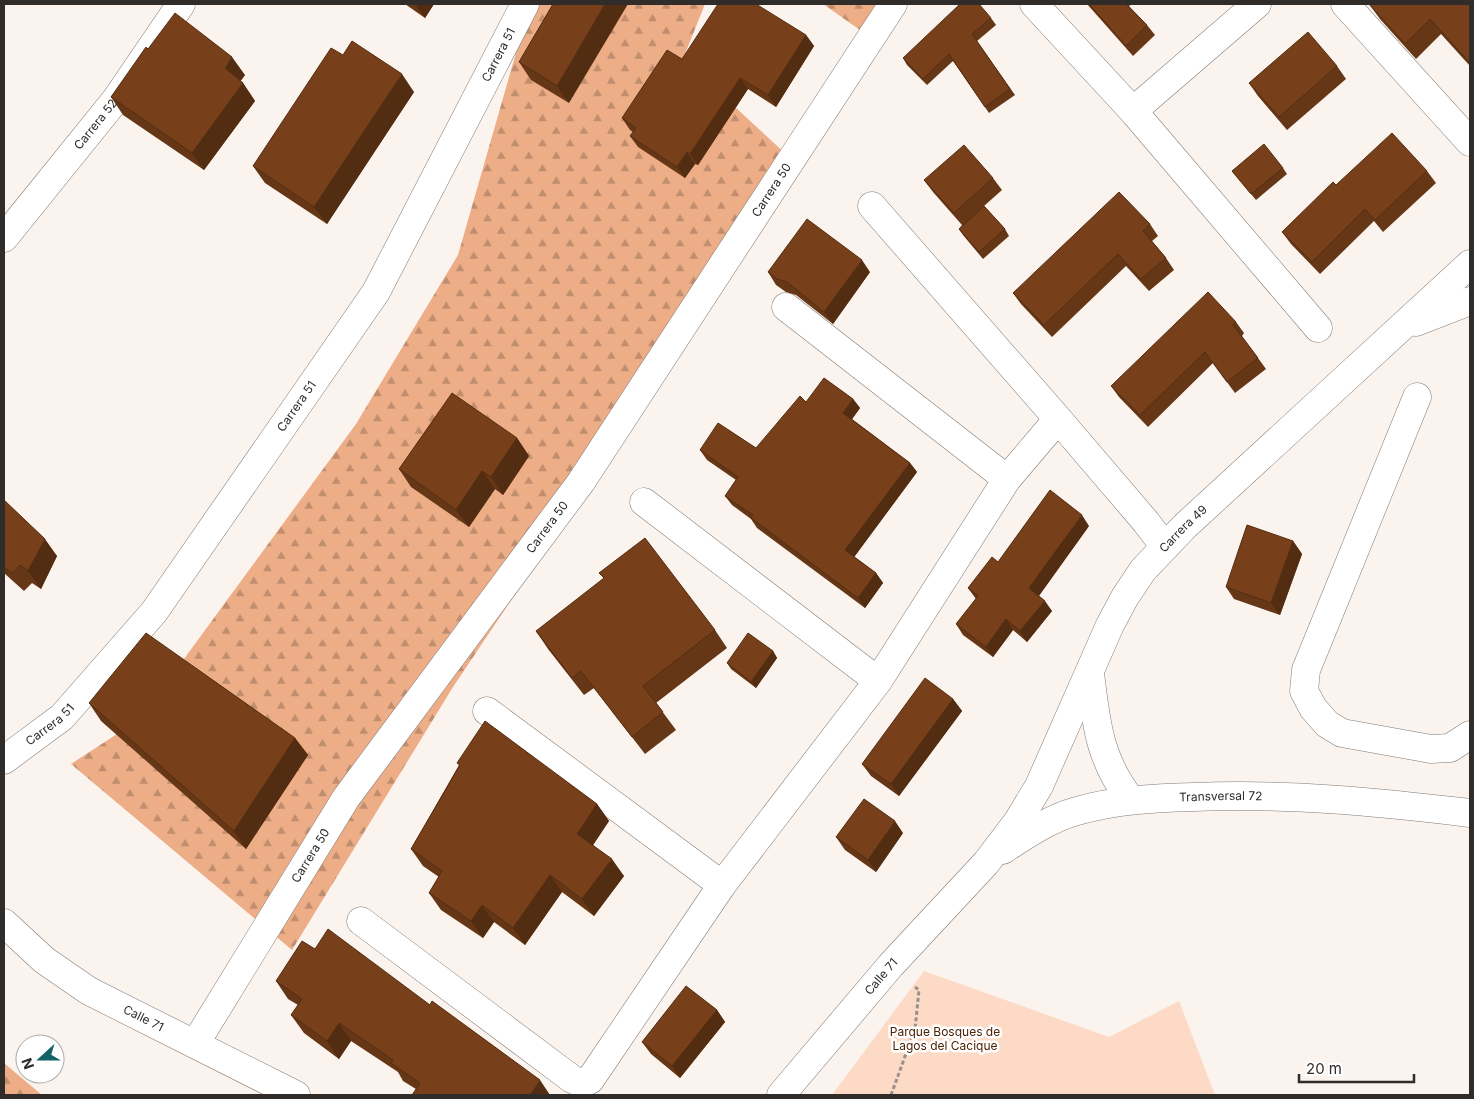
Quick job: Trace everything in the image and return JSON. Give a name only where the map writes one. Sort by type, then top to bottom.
[{"type":"street","name":"Carrera 52","points":[[4,238],[117,98],[181,4]]},
{"type":"street","name":"Carrera 51","points":[[4,760],[62,717],[154,612],[370,300],[524,4]]},
{"type":"street","name":"Carrera 50","points":[[194,1044],[346,798],[581,482],[893,4]]},
{"type":"street","points":[[1034,4],[1133,111],[1318,328]]},
{"type":"street","points":[[1133,111],[1257,4]]},
{"type":"street","points":[[1345,4],[1470,142]]},
{"type":"street","points":[[872,206],[1058,418],[1165,547]]},
{"type":"street","name":"Carrera 49","points":[[986,863],[1018,821],[1039,786],[1125,597],[1143,570],[1165,547],[1470,264]]},
{"type":"street","points":[[1400,328],[1470,301]]},
{"type":"street","points":[[786,307],[1007,479]]},
{"type":"street","points":[[1417,397],[1306,670],[1304,691],[1313,708],[1327,724],[1342,733],[1431,749],[1450,748],[1470,735]]},
{"type":"street","points":[[361,921],[572,1079],[582,1083],[590,1080],[722,885],[878,681],[1007,479],[1058,418]]},
{"type":"street","points":[[644,502],[878,681]]},
{"type":"street","points":[[1090,672],[1101,747],[1112,773],[1131,800]]},
{"type":"street","points":[[488,711],[722,885]]},
{"type":"street","name":"Transversal 72","points":[[986,863],[1039,828],[1075,812],[1131,800],[1219,796],[1324,798],[1470,813]]},
{"type":"street","name":"Calle 71","points":[[781,1095],[891,965],[986,863]]},
{"type":"street","name":"Calle 71","points":[[4,923],[44,960],[89,990],[296,1095]]},
{"type":"path","points":[[891,965],[919,990],[915,1029],[891,1095]]},
{"type":"green space","points":[[540,4],[705,4],[683,59],[801,168],[453,687],[292,950],[71,764],[140,719],[356,424],[458,255],[520,39]]},
{"type":"green space","points":[[823,4],[893,4],[870,37]]},
{"type":"green space","name":"Parque Bosques de Lagos del Cacique","points":[[924,971],[1109,1037],[1179,1001],[1215,1095],[832,1095]]},
{"type":"green space","points":[[4,1063],[15,1072],[15,1084],[29,1084],[42,1095],[4,1095]]},
{"type":"building","points":[[553,4],[605,4],[557,86],[519,62]]},
{"type":"building","points":[[718,4],[756,4],[806,35],[768,95],[740,78],[690,154],[687,152],[677,167],[630,136],[636,128],[622,118],[667,50],[682,59]]},
{"type":"building","points":[[960,4],[979,4],[991,18],[972,34],[1010,89],[985,107],[949,54],[923,79],[903,58]]},
{"type":"building","points":[[1089,4],[1126,4],[1147,25],[1126,46]]},
{"type":"building","points":[[1369,4],[1470,4],[1470,63],[1430,19],[1405,44]]},
{"type":"building","points":[[175,13],[232,57],[225,68],[243,83],[192,153],[111,97],[146,47],[148,49]]},
{"type":"building","points":[[1308,32],[1337,66],[1279,117],[1249,83]]},
{"type":"building","points":[[352,41],[402,74],[314,207],[253,166],[331,48],[343,55]]},
{"type":"building","points":[[1392,133],[1427,171],[1375,220],[1365,209],[1312,262],[1282,232],[1333,182],[1336,185]]},
{"type":"building","points":[[1264,144],[1283,168],[1251,194],[1232,171]]},
{"type":"building","points":[[964,145],[993,178],[954,213],[924,180]]},
{"type":"building","points":[[1119,192],[1150,224],[1143,231],[1166,258],[1141,279],[1118,254],[1044,325],[1013,293]]},
{"type":"building","points":[[984,206],[1005,229],[979,252],[959,229]]},
{"type":"building","points":[[807,219],[862,260],[824,312],[787,282],[777,279],[768,272]]},
{"type":"building","points":[[1208,292],[1236,322],[1233,325],[1258,358],[1227,382],[1205,352],[1140,415],[1111,386]]},
{"type":"building","points":[[824,378],[853,399],[843,413],[910,463],[845,550],[876,573],[858,598],[751,518],[753,515],[725,496],[738,477],[700,450],[718,423],[756,448],[800,396],[806,402]]},
{"type":"building","points":[[452,393],[517,438],[491,477],[482,471],[456,510],[399,469]]},
{"type":"building","points":[[1050,490],[1082,515],[1029,588],[1045,601],[1020,631],[1006,619],[986,647],[956,624],[978,596],[968,588],[992,557],[998,562]]},
{"type":"building","points":[[4,500],[45,539],[28,571],[20,565],[12,573],[4,567]]},
{"type":"building","points":[[1247,525],[1293,541],[1271,603],[1226,587]]},
{"type":"building","points":[[645,538],[715,630],[643,686],[663,712],[632,737],[581,671],[572,678],[536,631],[604,578],[599,573]]},
{"type":"building","points":[[146,633],[295,738],[234,831],[89,703]]},
{"type":"building","points":[[748,633],[773,651],[751,682],[727,663]]},
{"type":"building","points":[[925,678],[953,699],[891,784],[862,764]]},
{"type":"building","points":[[485,721],[597,804],[577,834],[612,859],[582,899],[550,875],[513,928],[482,905],[471,921],[429,893],[442,871],[411,849],[460,765],[457,763]]},
{"type":"building","points":[[864,799],[895,821],[868,860],[836,837]]},
{"type":"building","points":[[328,929],[430,1005],[432,1001],[540,1080],[530,1095],[412,1095],[420,1083],[391,1063],[393,1060],[339,1023],[327,1041],[291,1015],[302,999],[276,981],[302,941],[315,949]]},
{"type":"building","points":[[686,986],[717,1010],[672,1066],[642,1042]]}]
